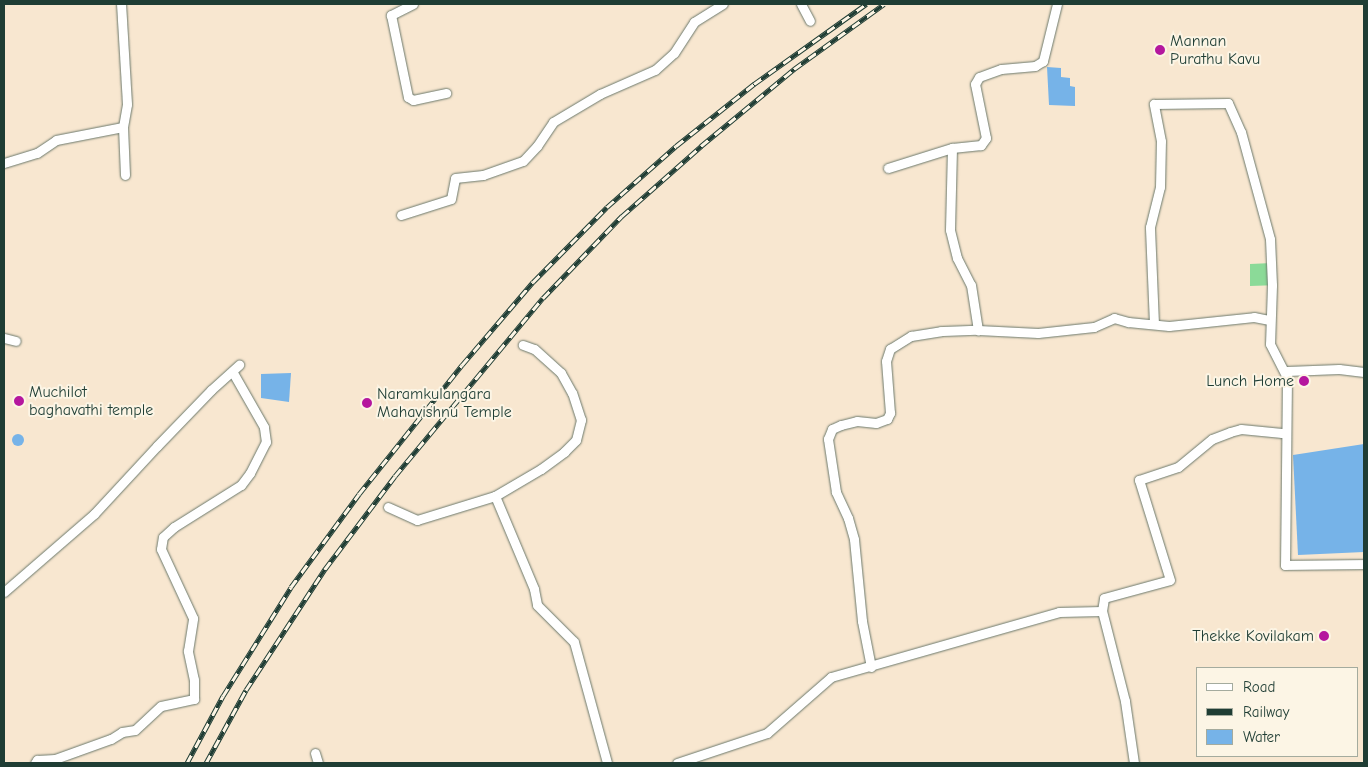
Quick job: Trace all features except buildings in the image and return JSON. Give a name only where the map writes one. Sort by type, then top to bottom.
[{"type":"street","points":[[121,4],[127,104],[123,127],[125,175]]},
{"type":"street","points":[[413,4],[391,15],[408,97],[413,100],[446,93]]},
{"type":"street","points":[[401,215],[451,199],[456,178],[484,175],[523,160],[537,146],[553,122],[600,94],[655,70],[674,53],[694,22],[723,4]]},
{"type":"street","points":[[801,4],[810,22]]},
{"type":"street","points":[[888,168],[952,148],[981,145],[986,138],[975,84],[979,77],[1001,69],[1035,66],[1044,61],[1057,4]]},
{"type":"street","points":[[1154,324],[1150,227],[1160,187],[1161,141],[1154,104],[1228,104],[1241,132],[1270,239],[1272,284],[1270,344],[1287,377]]},
{"type":"street","points":[[4,162],[36,153],[56,140],[123,127]]},
{"type":"street","points":[[952,148],[950,230],[957,258],[971,285],[978,330]]},
{"type":"street","points":[[871,667],[862,620],[854,539],[848,518],[836,492],[828,439],[832,429],[841,425],[857,421],[876,422],[887,419],[890,413],[886,360],[890,349],[911,336],[941,331],[978,330],[1038,333],[1094,327],[1114,318],[1128,322],[1168,326],[1204,324],[1254,317],[1270,320]]},
{"type":"street","points":[[4,338],[16,341]]},
{"type":"street","points":[[388,507],[417,520],[495,496],[541,469],[564,452],[576,440],[581,420],[572,393],[562,373],[534,348],[523,345]]},
{"type":"street","points":[[4,592],[94,514],[157,446],[235,368],[264,427],[266,442],[250,473],[241,485],[174,527],[163,537],[162,549],[193,618],[188,651],[194,680],[194,699],[161,706],[135,730],[122,732],[55,759],[37,760],[35,763]]},
{"type":"street","points":[[1364,372],[1339,369],[1288,371],[1285,565],[1364,564]]},
{"type":"street","points":[[1134,763],[1125,701],[1102,611],[1104,598],[1170,580],[1139,480],[1178,467],[1212,439],[1241,428],[1286,432]]},
{"type":"street","points":[[495,496],[534,589],[537,605],[574,642],[607,763]]},
{"type":"street","points":[[677,763],[766,733],[831,677],[1059,612],[1102,611]]},
{"type":"street","points":[[315,753],[318,763]]},
{"type":"green space","points":[[1275,263],[1276,285],[1250,286],[1250,264]]},
{"type":"water","points":[[1047,67],[1061,68],[1061,77],[1070,78],[1070,86],[1075,87],[1075,106],[1049,105]]},
{"type":"water","points":[[291,373],[289,402],[261,398],[261,374]]},
{"type":"water","points":[[18,434],[24,440],[18,446],[12,440]]},
{"type":"water","points":[[1364,444],[1364,552],[1298,555],[1293,455]]},
{"type":"railway","points":[[187,763],[223,696],[291,587],[359,494],[462,365],[533,282],[607,207],[676,146],[754,84],[866,4]]},
{"type":"railway","points":[[206,763],[246,690],[325,569],[395,476],[543,298],[622,216],[701,146],[794,69],[884,4]]},
{"type":"place","name":"Mannan Purathu Kavu","points":[[1160,50]]},
{"type":"place","name":"Lunch Home","points":[[1304,381]]},
{"type":"place","name":"Muchilot baghavathi temple","points":[[19,401]]},
{"type":"place","name":"Naramkulangara Mahavishnu Temple","points":[[367,403]]},
{"type":"place","name":"Thekke Kovilakam","points":[[1324,636]]}]
